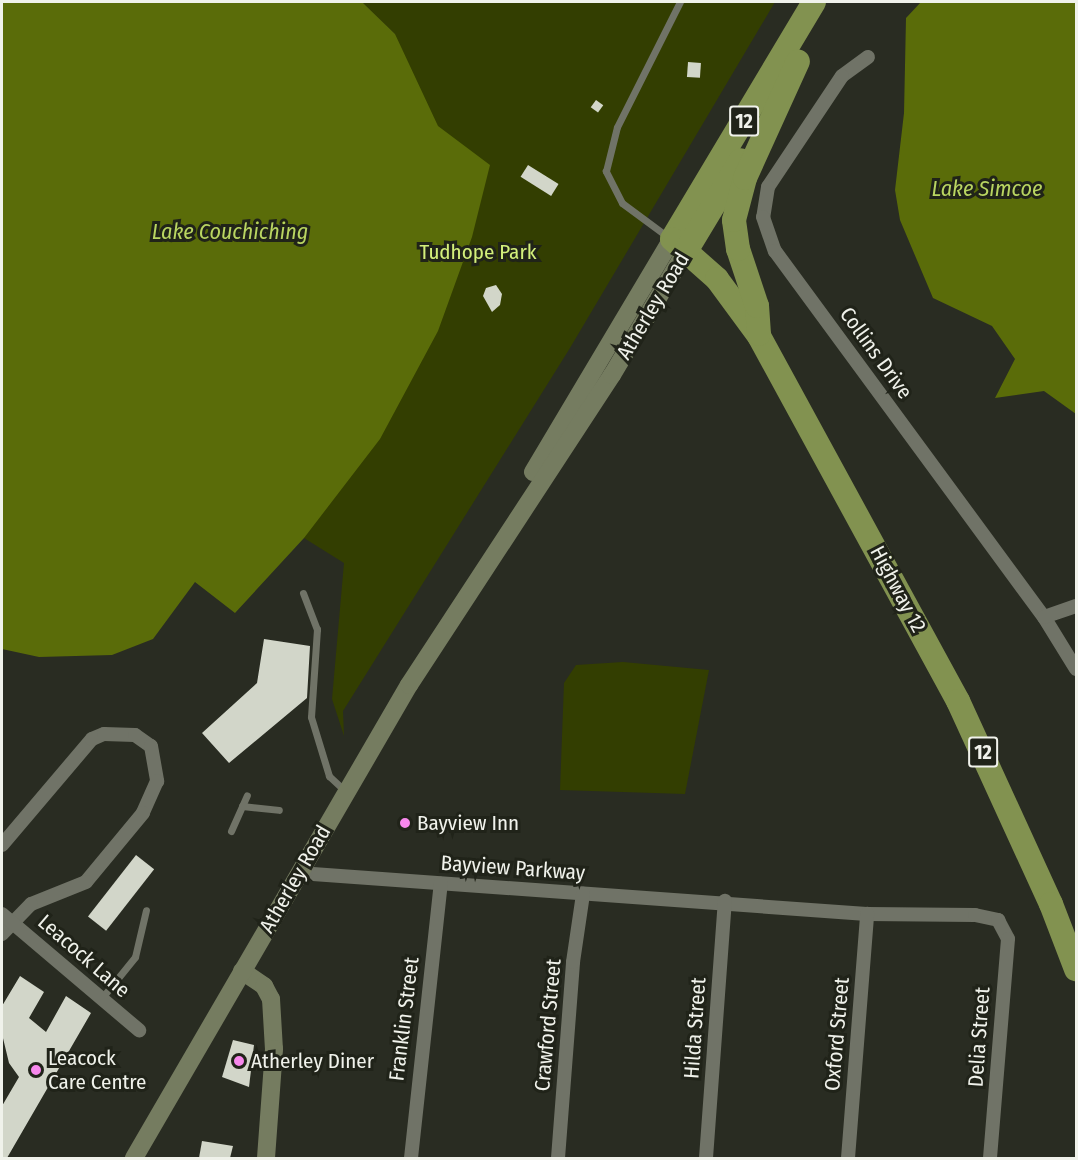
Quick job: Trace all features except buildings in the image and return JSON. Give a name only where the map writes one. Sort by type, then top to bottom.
[{"type":"highway","name":"Atherley Road","points":[[679,245],[814,2]]},
{"type":"highway","name":"Atherley Road","points":[[679,245],[798,62],[830,2]]},
{"type":"highway","points":[[759,336],[757,306],[738,249],[734,220],[745,178],[798,62]]},
{"type":"highway","name":"Highway 12","points":[[679,245],[717,279],[759,336],[958,701],[1038,873],[1077,969]]},
{"type":"main road","name":"Atherley Road","points":[[134,1158],[346,792],[460,602],[612,375],[679,245]]},
{"type":"main road","points":[[242,971],[264,986],[271,999],[274,1049],[266,1158]]},
{"type":"street","name":"Collins Drive","points":[[868,57],[842,75],[768,187],[764,217],[766,225],[775,251],[1044,617],[1077,669]]},
{"type":"street","points":[[1044,617],[1077,606]]},
{"type":"street","points":[[2,845],[92,739],[104,734],[135,735],[151,746],[157,781],[143,813],[86,882],[31,904],[6,918],[2,934]]},
{"type":"street","name":"Bayview Parkway","points":[[299,873],[583,894],[725,901],[867,914]]},
{"type":"street","name":"Franklin Street","points":[[411,1158],[441,884]]},
{"type":"street","name":"Crawford Street","points":[[558,1158],[573,962],[583,894]]},
{"type":"street","name":"Hilda Street","points":[[706,1158],[725,901]]},
{"type":"street","name":"Delia Street","points":[[867,914],[975,915],[998,920],[1008,939],[990,1158]]},
{"type":"street","name":"Oxford Street","points":[[848,1158],[867,914]]},
{"type":"street","name":"Leacock Lane","points":[[6,918],[139,1029]]},
{"type":"lane","points":[[679,245],[622,203],[606,171],[617,127],[680,2]]},
{"type":"lane","points":[[303,593],[317,629],[310,717],[329,776],[346,792]]},
{"type":"lane","points":[[231,831],[247,795]]},
{"type":"lane","points":[[242,806],[279,810]]},
{"type":"lane","points":[[101,999],[135,957],[146,910]]},
{"type":"green space","name":"Tudhope Park","points":[[362,2],[775,2],[570,348],[343,711],[344,736],[332,699],[344,563],[304,538],[395,34]]},
{"type":"green space","points":[[623,662],[709,670],[685,794],[560,790],[564,683],[576,665]]},
{"type":"water","name":"Lake Couchiching","points":[[2,2],[362,2],[395,34],[438,126],[490,165],[472,237],[438,331],[380,439],[304,538],[235,613],[195,582],[153,639],[112,655],[39,657],[2,649]]},
{"type":"water","name":"Lake Simcoe","points":[[921,2],[1076,2],[1076,414],[1044,391],[995,398],[1015,359],[992,326],[933,298],[900,220],[895,190],[904,113],[906,18]]},
{"type":"place","name":"Bayview Inn","points":[[405,823]]},
{"type":"place","name":"Atherley Diner","points":[[239,1061]]},
{"type":"place","name":"Leacock Care Centre","points":[[36,1070]]}]
